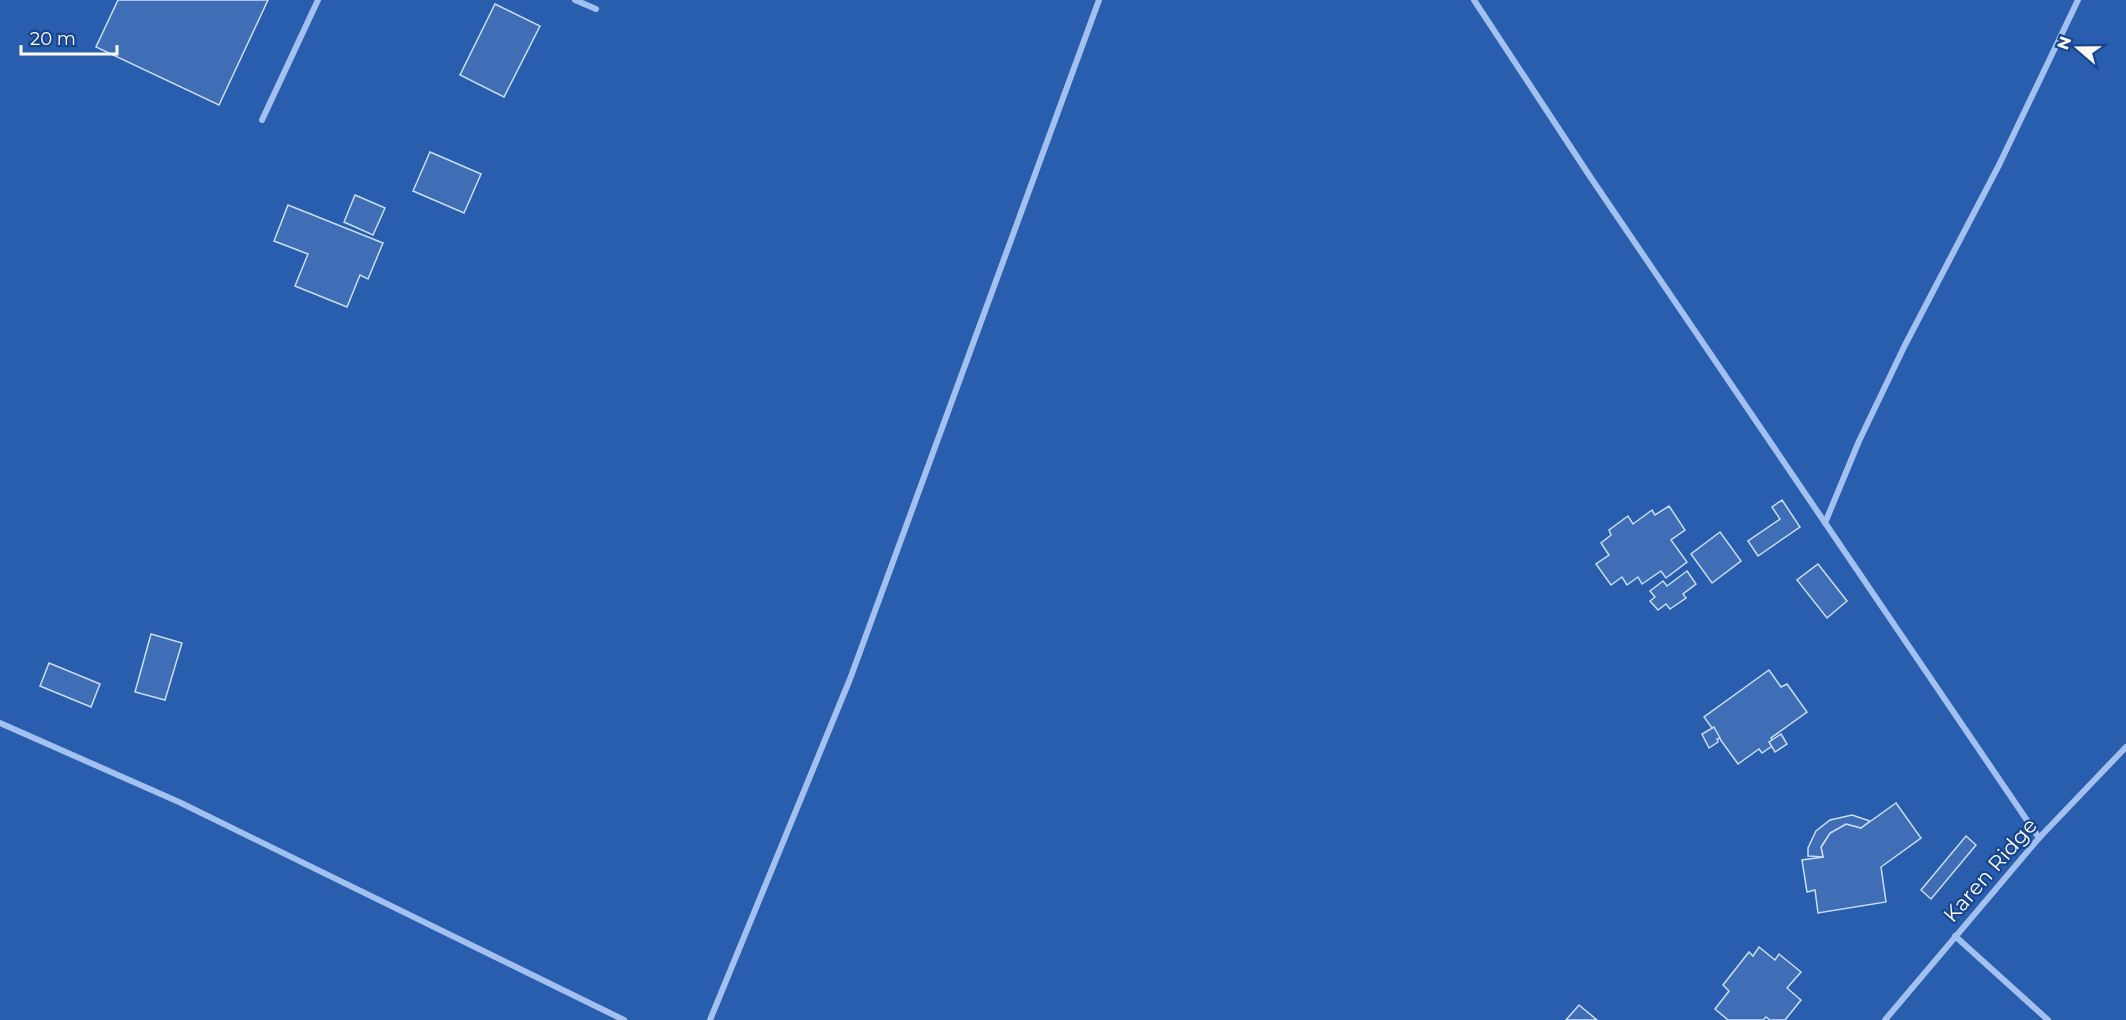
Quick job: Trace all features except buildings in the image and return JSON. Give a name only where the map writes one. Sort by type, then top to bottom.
[{"type":"street","points":[[262,120],[318,0]]},
{"type":"street","points":[[575,0],[596,9]]},
{"type":"street","points":[[710,1020],[850,679],[1099,0]]},
{"type":"street","points":[[1474,0],[1598,188],[2039,838]]},
{"type":"street","points":[[1826,523],[1859,441],[1905,345],[1999,165],[2078,0]]},
{"type":"street","points":[[0,723],[179,802],[624,1020]]},
{"type":"street","name":"Karen Ridge","points":[[1885,1020],[2039,838],[2126,747]]},
{"type":"street","points":[[1955,936],[2048,1020]]},
{"type":"shaded area","points":[[0,0],[2126,0],[2126,1020],[0,1020]]}]
